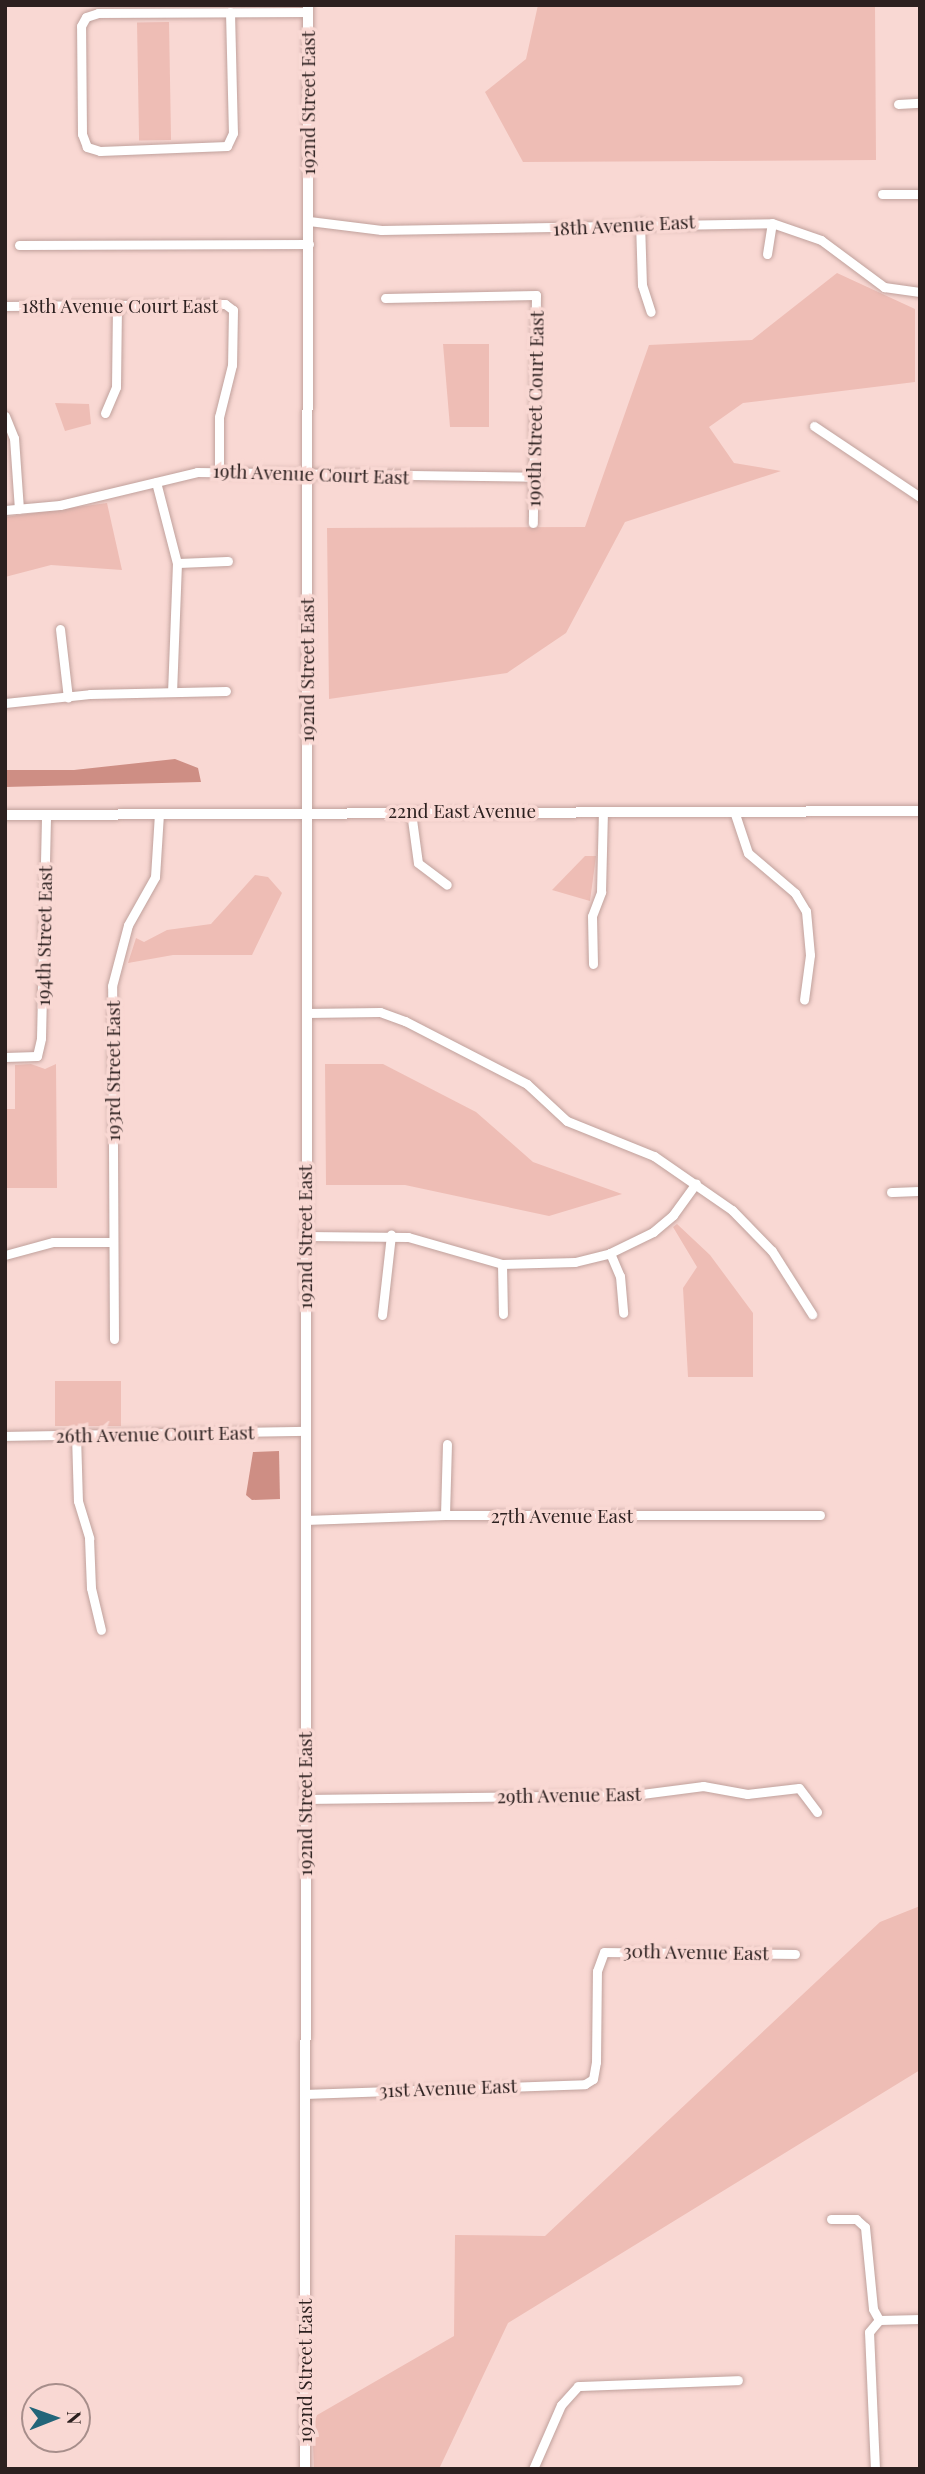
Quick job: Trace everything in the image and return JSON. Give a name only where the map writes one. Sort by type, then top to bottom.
[{"type":"street","points":[[230,12],[233,133],[227,146],[100,151],[87,147],[82,134],[81,26],[86,17],[150,9],[230,12],[308,9]]},
{"type":"street","name":"192nd Street East","points":[[305,2469],[308,9]]},
{"type":"street","points":[[898,104],[920,103]]},
{"type":"street","points":[[882,194],[920,194]]},
{"type":"street","name":"18th Avenue East","points":[[309,221],[381,230],[640,222],[772,223],[821,240],[884,286],[920,292]]},
{"type":"street","points":[[640,222],[642,285],[651,312]]},
{"type":"street","points":[[767,254],[772,223]]},
{"type":"street","points":[[19,245],[309,244]]},
{"type":"street","name":"190th Street Court East","points":[[385,298],[536,295],[536,477],[533,523]]},
{"type":"street","name":"18th Avenue Court East","points":[[5,306],[225,303],[233,310],[232,365],[219,417],[219,471]]},
{"type":"street","points":[[105,414],[116,387],[117,305]]},
{"type":"street","points":[[5,416],[16,450],[19,509]]},
{"type":"street","points":[[814,426],[920,497]]},
{"type":"street","name":"19th Avenue Court East","points":[[5,510],[60,505],[156,482],[219,471],[308,477],[536,477]]},
{"type":"street","points":[[156,482],[177,563],[172,692]]},
{"type":"street","points":[[177,563],[228,561]]},
{"type":"street","points":[[60,629],[68,698]]},
{"type":"street","points":[[5,703],[226,691]]},
{"type":"street","name":"22nd East Avenue","points":[[5,815],[306,810],[920,811]]},
{"type":"street","points":[[593,964],[591,930],[601,892],[603,811]]},
{"type":"street","points":[[734,811],[748,853],[795,893],[806,911],[810,955],[804,1000]]},
{"type":"street","points":[[411,812],[418,863],[447,885]]},
{"type":"street","name":"193rd Street East","points":[[114,1339],[112,986],[128,925],[155,877],[159,813]]},
{"type":"street","name":"194th Street East","points":[[5,1057],[37,1056],[44,1021],[46,815]]},
{"type":"street","points":[[306,1013],[380,1012],[405,1021],[527,1084],[567,1121],[654,1156],[732,1210],[772,1251],[812,1314]]},
{"type":"street","points":[[305,1236],[391,1236],[502,1264],[546,1265],[610,1253],[673,1215],[696,1184]]},
{"type":"street","points":[[891,1192],[920,1191]]},
{"type":"street","points":[[382,1315],[391,1236]]},
{"type":"street","points":[[5,1255],[53,1242],[113,1242]]},
{"type":"street","points":[[610,1253],[620,1276],[623,1313]]},
{"type":"street","points":[[502,1264],[503,1314]]},
{"type":"street","name":"26th Avenue Court East","points":[[5,1436],[305,1432]]},
{"type":"street","points":[[76,1435],[78,1501],[89,1538],[91,1588],[101,1630]]},
{"type":"street","points":[[445,1515],[447,1444]]},
{"type":"street","name":"27th Avenue East","points":[[305,1520],[445,1515],[820,1515]]},
{"type":"street","name":"29th Avenue East","points":[[305,1799],[634,1795],[702,1786],[747,1794],[799,1788],[817,1812]]},
{"type":"street","name":"30th Avenue East","points":[[590,2082],[597,2053],[597,1971],[604,1952],[795,1954]]},
{"type":"street","name":"31st Avenue East","points":[[304,2094],[590,2082]]},
{"type":"street","points":[[831,2219],[856,2219],[865,2227],[873,2309],[879,2320]]},
{"type":"street","points":[[875,2469],[869,2332],[879,2320],[920,2319]]},
{"type":"street","points":[[533,2469],[561,2404],[578,2386],[738,2380]]},
{"type":"shaded area","points":[[538,5],[875,5],[876,160],[523,162],[485,92],[526,59]]},
{"type":"shaded area","points":[[169,22],[171,140],[139,141],[137,23]]},
{"type":"shaded area","points":[[837,273],[915,309],[915,382],[743,403],[709,427],[734,463],[781,471],[625,522],[566,633],[507,673],[329,699],[327,528],[585,527],[649,345],[752,340]]},
{"type":"shaded area","points":[[443,344],[489,344],[489,427],[450,427]]},
{"type":"shaded area","points":[[55,403],[89,404],[91,424],[65,431]]},
{"type":"shaded area","points":[[107,503],[122,570],[51,565],[5,577],[5,517]]},
{"type":"shaded area","points":[[175,759],[198,768],[201,782],[5,787],[5,770],[74,770]]},
{"type":"shaded area","points":[[585,856],[596,856],[590,901],[552,890]]},
{"type":"shaded area","points":[[255,875],[268,877],[282,893],[252,955],[173,955],[128,963],[136,938],[144,942],[167,930],[211,924]]},
{"type":"shaded area","points":[[31,1064],[45,1069],[56,1064],[57,1188],[5,1188],[5,1109],[15,1109],[15,1065]]},
{"type":"shaded area","points":[[325,1064],[383,1064],[476,1112],[533,1162],[622,1194],[549,1216],[405,1185],[326,1185]]},
{"type":"shaded area","points":[[677,1224],[710,1255],[753,1313],[753,1377],[688,1377],[683,1288],[697,1267],[673,1227]]},
{"type":"shaded area","points":[[55,1381],[121,1381],[121,1426],[55,1426]]},
{"type":"shaded area","points":[[279,1451],[280,1499],[252,1500],[246,1495],[253,1452]]},
{"type":"shaded area","points":[[920,1906],[920,2070],[508,2323],[439,2469],[314,2469],[312,2418],[454,2336],[455,2235],[545,2236],[880,1922]]}]
